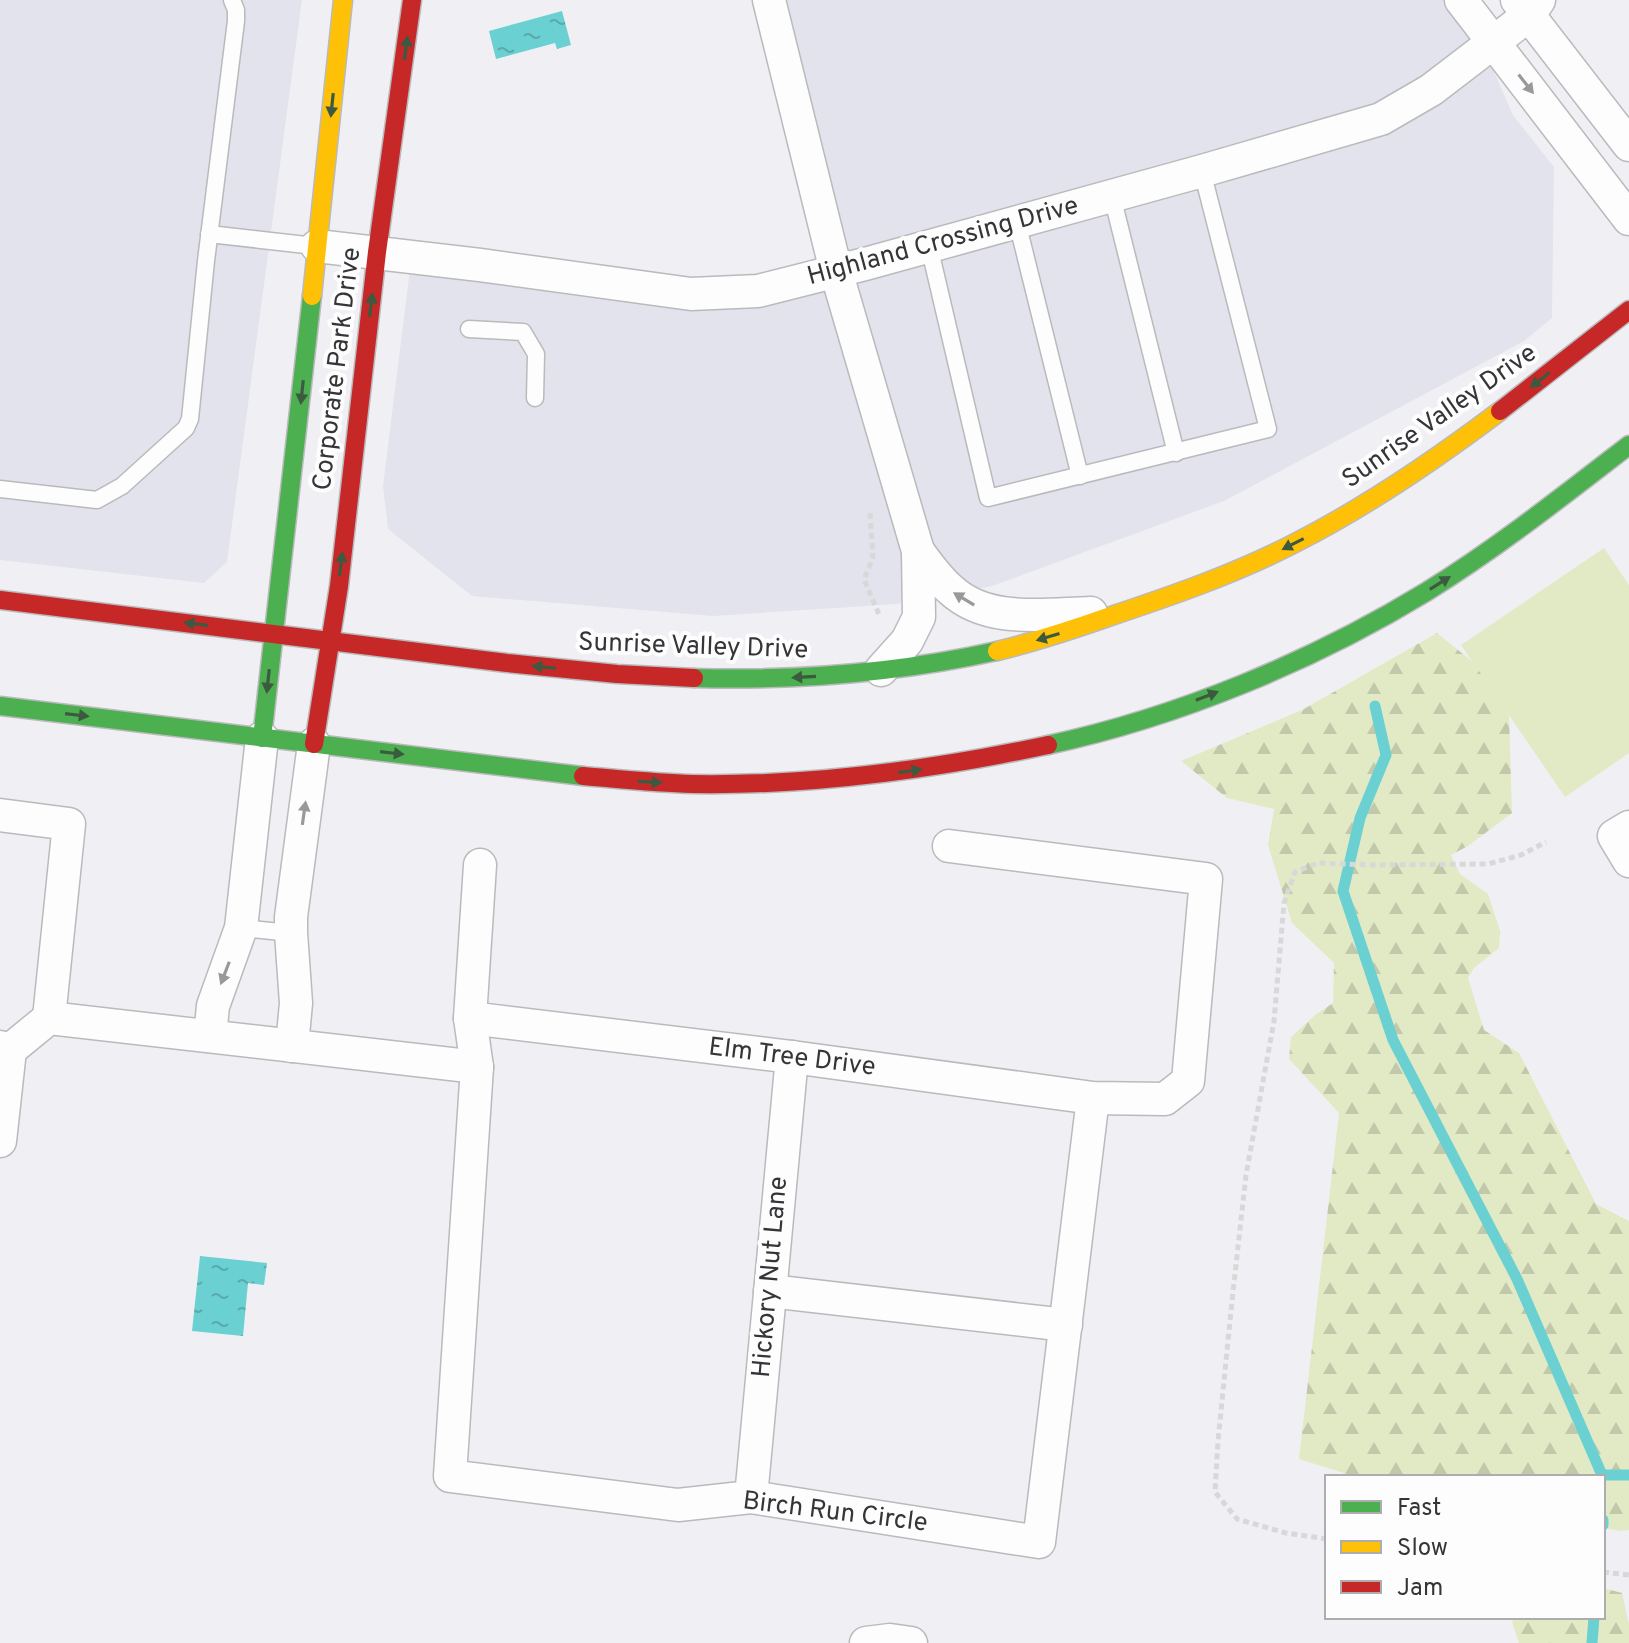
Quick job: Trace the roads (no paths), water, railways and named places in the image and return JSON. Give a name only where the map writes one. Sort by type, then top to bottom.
[{"type":"main road","name":"Corporate Park Drive","points":[[262,738],[343,0]]},
{"type":"main road","name":"Corporate Park Drive","points":[[314,744],[339,586],[377,252],[412,0]]},
{"type":"main road","name":"Sunrise Valley Drive","points":[[0,600],[564,669],[672,677],[751,680],[841,675],[955,659],[1022,645],[1178,594],[1305,538],[1361,507],[1465,438],[1629,310]]},
{"type":"main road","points":[[0,706],[638,781],[703,784],[779,782],[894,773],[956,764],[1025,751],[1133,722],[1292,662],[1421,594],[1499,544],[1629,445]]},
{"type":"street","points":[[769,0],[836,271],[918,551],[919,617],[907,641],[881,670]]},
{"type":"street","points":[[1461,0],[1629,219]]},
{"type":"street","name":"Highland Crossing Drive","points":[[317,246],[691,294],[758,291],[1112,196],[1381,119],[1431,90],[1493,42],[1528,5]]},
{"type":"street","points":[[1528,5],[1629,145]]},
{"type":"street","points":[[918,551],[951,591],[991,612],[1123,613]]},
{"type":"street","points":[[210,1036],[213,1006],[241,928],[262,738]]},
{"type":"street","points":[[292,1046],[296,1003],[291,933],[314,744]]},
{"type":"street","points":[[0,815],[69,824],[49,1018]]},
{"type":"street","points":[[1629,827],[1614,836],[1629,861]]},
{"type":"street","name":"Elm Tree Drive","points":[[470,1018],[1093,1098],[1165,1099],[1188,1081],[1206,879],[949,846]]},
{"type":"street","points":[[0,1141],[5,1049],[49,1018],[477,1067],[470,1018],[480,865]]},
{"type":"street","name":"Hickory Nut Lane","points":[[751,1497],[792,1057]]},
{"type":"street","name":"Birch Run Circle","points":[[477,1067],[450,1476],[678,1505],[751,1497],[1039,1542],[1093,1098]]},
{"type":"street","points":[[770,1291],[1066,1325]]},
{"type":"street","points":[[866,1643],[890,1640],[911,1643]]},
{"type":"lane","points":[[0,489],[97,500],[122,486],[186,428],[190,419],[236,21],[232,0]]},
{"type":"lane","points":[[929,246],[988,498],[1268,429],[1202,171]]},
{"type":"lane","points":[[1112,196],[1176,453]]},
{"type":"lane","points":[[1017,222],[1080,476]]},
{"type":"lane","points":[[209,234],[317,246]]},
{"type":"lane","points":[[469,329],[523,332],[536,354],[535,398]]},
{"type":"lane","points":[[241,928],[291,933]]},
{"type":"water","points":[[562,11],[571,45],[557,49],[555,43],[496,59],[489,31]]},
{"type":"water","points":[[200,1256],[267,1263],[264,1285],[248,1283],[243,1336],[192,1331]]},
{"type":"waterway","points":[[1375,706],[1386,755],[1360,818],[1343,891],[1393,1040],[1517,1279],[1602,1475],[1629,1475]]},
{"type":"waterway","points":[[1592,1643],[1594,1619]]}]
